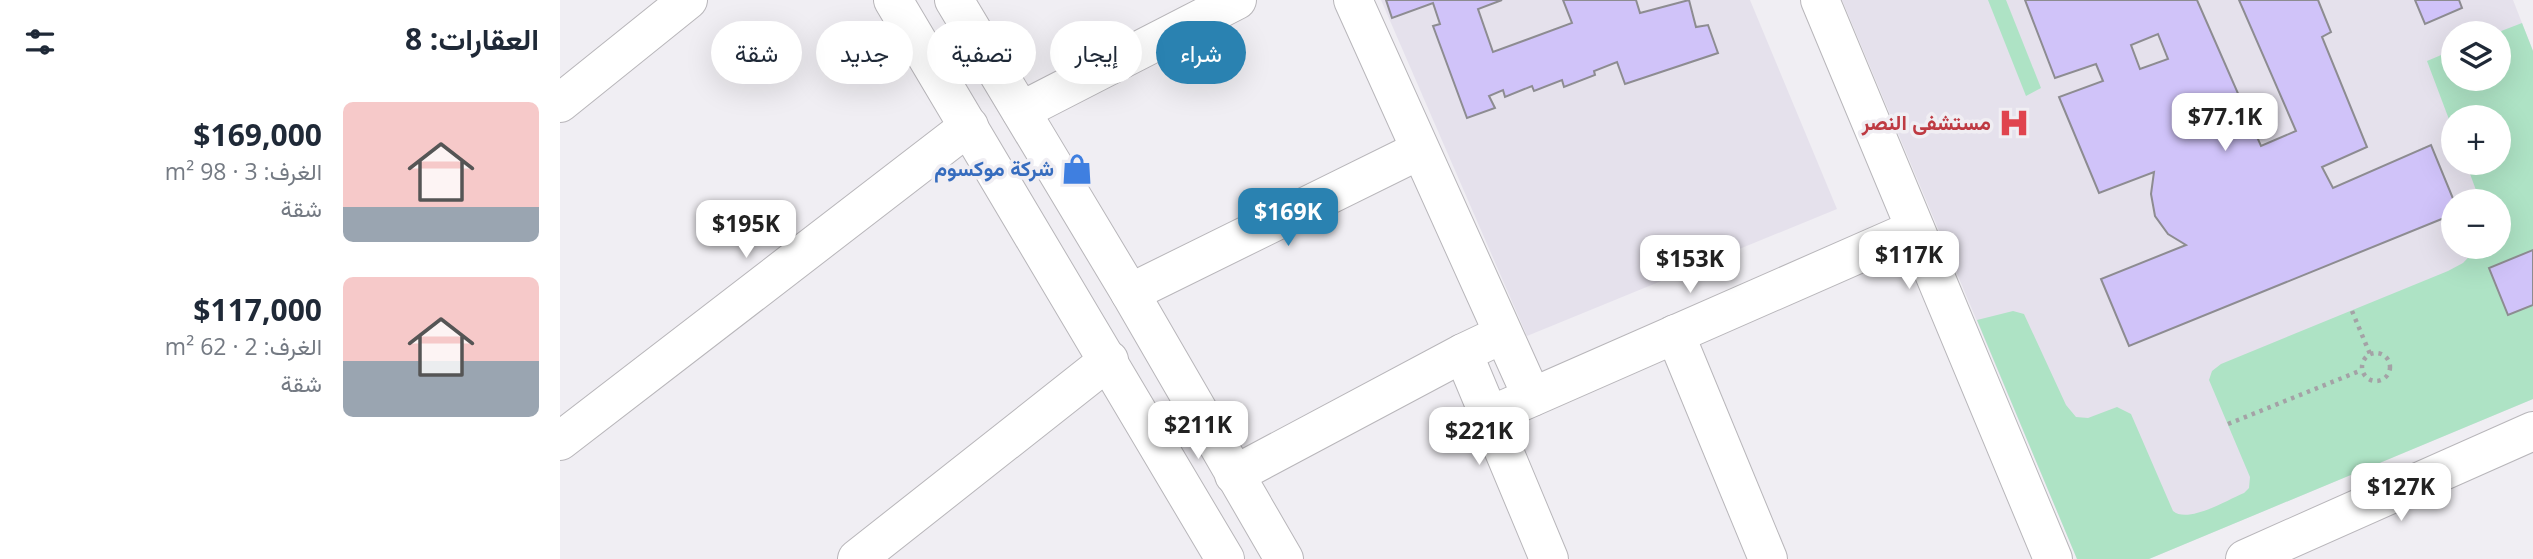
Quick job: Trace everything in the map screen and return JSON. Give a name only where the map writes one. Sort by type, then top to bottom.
[{"type":"street","points":[[560,103],[688,0]]},
{"type":"street","points":[[892,0],[1109,360],[1225,559]]},
{"type":"street","points":[[954,0],[1130,293],[1284,559]]},
{"type":"street","points":[[1021,111],[1237,0]]},
{"type":"street","points":[[1353,0],[1532,397]]},
{"type":"street","points":[[1820,0],[2053,559]]},
{"type":"street","points":[[560,442],[969,126]]},
{"type":"street","points":[[1130,293],[1420,150]]},
{"type":"street","points":[[1489,416],[1915,229]]},
{"type":"street","points":[[1190,499],[1503,334]]},
{"type":"street","points":[[1675,334],[1768,559]]},
{"type":"street","points":[[1463,353],[1549,559]]},
{"type":"street","points":[[857,559],[1109,360]]},
{"type":"street","points":[[2254,557],[2533,430]]},
{"type":"path","points":[[2352,311],[2370,354]]},
{"type":"path","points":[[2379,353],[2387,357],[2391,365],[2386,378],[2377,381],[2368,378],[2362,370],[2363,361],[2370,354],[2379,353]]},
{"type":"path","points":[[2228,424],[2362,370]]},
{"type":"shaded area","points":[[1381,0],[1750,0],[1837,209],[1527,336]]},
{"type":"shaded area","points":[[1842,0],[2513,0],[2533,51],[2533,399],[2149,559],[2077,559]]},
{"type":"green space","points":[[1988,0],[2006,0],[2041,88],[2026,96]]},
{"type":"green space","points":[[2522,23],[2533,51],[2533,399],[2149,559],[2077,559],[1977,320],[2013,311],[2024,314],[2066,405],[2076,417],[2088,418],[2117,407],[2131,414],[2173,511],[2188,515],[2198,513],[2244,493],[2249,488],[2250,477],[2209,380],[2212,371],[2221,364],[2448,271],[2467,259],[2511,259],[2511,189],[2476,189],[2470,175],[2511,175],[2511,105],[2444,105],[2427,61],[2441,55],[2441,91],[2511,91],[2511,27]]},
{"type":"building","points":[[1386,0],[1502,0],[1478,9],[1493,52],[1572,23],[1563,0],[1636,0],[1640,13],[1689,0],[1696,27],[1708,25],[1718,53],[1625,84],[1617,62],[1594,71],[1595,75],[1564,87],[1562,80],[1534,91],[1532,86],[1505,97],[1503,90],[1489,96],[1495,108],[1467,118],[1433,26],[1440,24],[1433,3],[1392,18]]},
{"type":"building","points":[[2025,0],[2197,0],[2261,146],[2296,131],[2239,0],[2318,0],[2331,32],[2322,37],[2367,147],[2322,167],[2333,188],[2431,145],[2441,175],[2449,189],[2441,189],[2441,219],[2129,346],[2101,279],[2186,245],[2168,234],[2155,216],[2151,194],[2154,172],[2099,193],[2059,97],[2103,81],[2096,64],[2055,78]],"holes":[[[2158,34],[2168,59],[2140,69],[2131,45]]]},
{"type":"building","points":[[2415,0],[2459,0],[2462,8],[2425,24]]},
{"type":"building","points":[[2533,250],[2533,305],[2508,315],[2489,268]]},
{"type":"place","name":"مستشفى النصر","points":[[2014,123]]},
{"type":"place","name":"شركة موكسوم","points":[[1077,169]]}]
